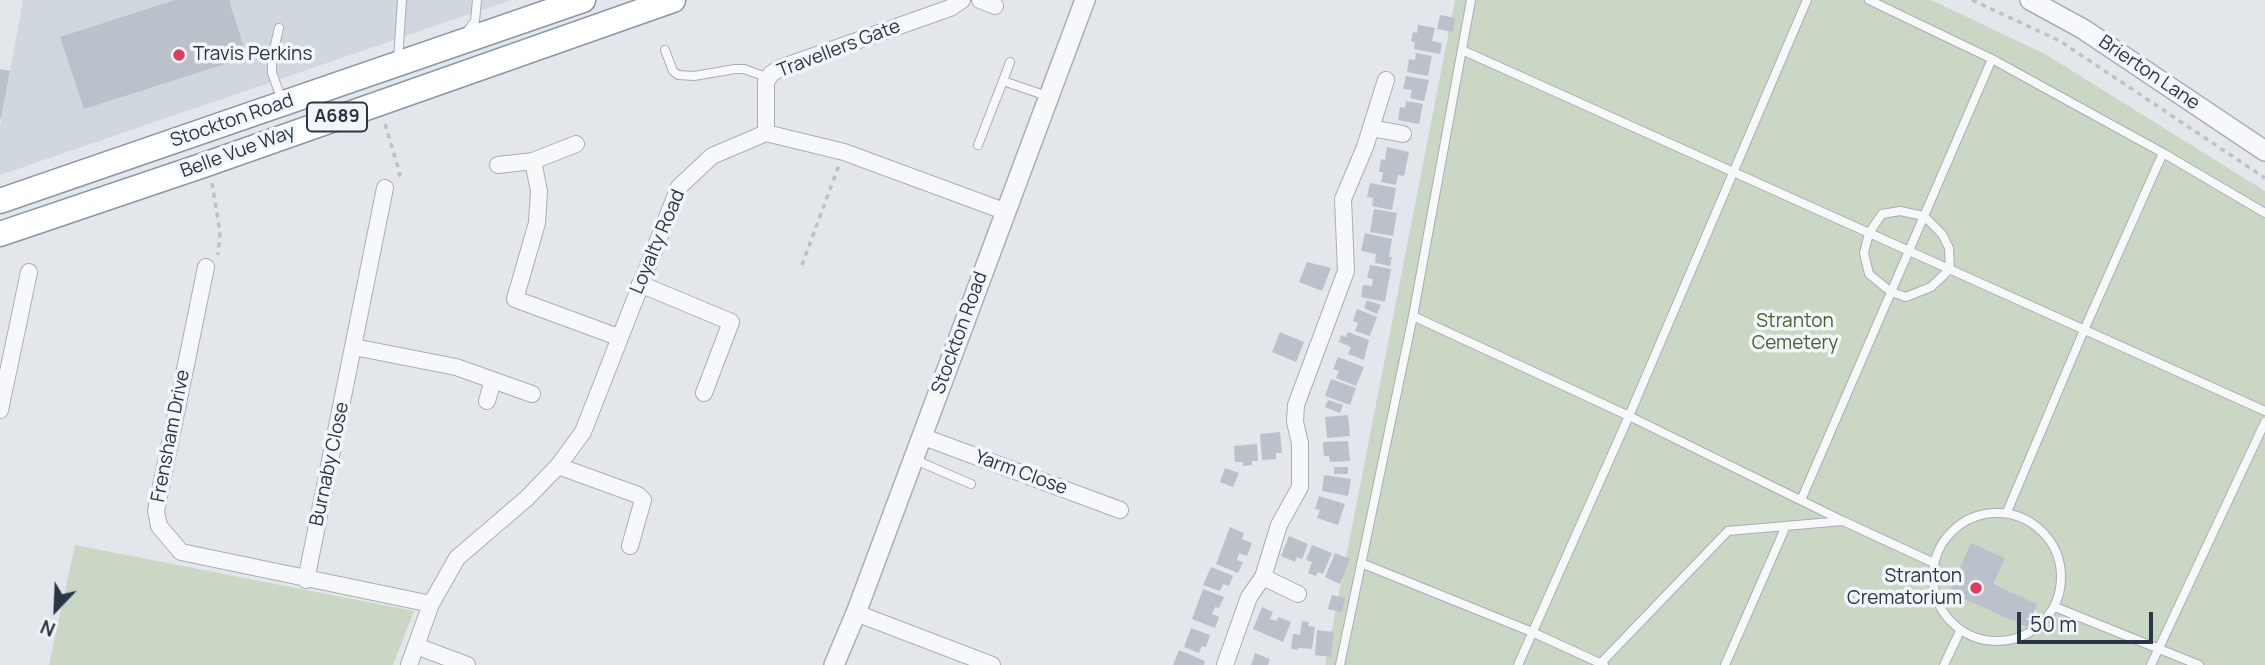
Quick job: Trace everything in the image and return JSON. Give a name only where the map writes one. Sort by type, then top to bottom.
[{"type":"highway","name":"Stockton Road","points":[[0,201],[583,0]]},
{"type":"highway","name":"Belle Vue Way","points":[[0,233],[204,165],[673,0]]},
{"type":"street","name":"Travellers Gate","points":[[766,133],[765,94],[769,78],[780,68],[950,8],[962,0]]},
{"type":"street","name":"Stockton Road","points":[[834,665],[856,613],[1085,0]]},
{"type":"street","name":"Brierton Lane","points":[[2030,0],[2083,29],[2265,151]]},
{"type":"street","points":[[1225,665],[1249,597],[1263,577],[1279,525],[1300,487],[1300,443],[1295,422],[1296,405],[1346,271],[1343,199],[1371,128],[1386,80]]},
{"type":"street","points":[[1371,128],[1403,134]]},
{"type":"street","points":[[766,133],[844,152],[1004,211]]},
{"type":"street","name":"Loyalty Road","points":[[409,665],[431,604],[457,558],[527,498],[558,466],[583,432],[678,187],[712,156],[766,133]]},
{"type":"street","points":[[498,165],[533,162],[576,144]]},
{"type":"street","points":[[533,162],[539,191],[537,223],[515,299],[618,337]]},
{"type":"street","name":"Burnaby Close","points":[[306,580],[385,188]]},
{"type":"street","name":"Frensham Drive","points":[[206,267],[156,511],[159,526],[181,552],[431,604]]},
{"type":"street","points":[[0,410],[29,272]]},
{"type":"street","points":[[640,284],[731,322],[704,393]]},
{"type":"street","points":[[354,347],[456,367],[532,394]]},
{"type":"street","points":[[487,401],[493,380]]},
{"type":"street","name":"Yarm Close","points":[[921,436],[1120,510]]},
{"type":"street","points":[[558,466],[638,495],[643,500],[630,546]]},
{"type":"street","points":[[1263,577],[1298,594]]},
{"type":"street","points":[[856,613],[992,665]]},
{"type":"street","points":[[416,646],[467,665]]},
{"type":"lane","points":[[398,63],[402,0]]},
{"type":"lane","points":[[459,42],[475,21],[477,0]]},
{"type":"lane","points":[[1340,665],[1413,316],[1471,0]]},
{"type":"lane","points":[[1518,665],[1629,416],[1807,0]]},
{"type":"lane","points":[[1869,0],[1992,60],[2164,153],[2265,213]]},
{"type":"lane","points":[[279,28],[272,58],[272,73],[284,103]]},
{"type":"lane","points":[[665,50],[673,71],[678,75],[694,76],[744,69],[769,78]]},
{"type":"lane","points":[[1462,50],[2265,411]]},
{"type":"lane","points":[[1801,500],[1992,60]]},
{"type":"lane","points":[[978,145],[1010,62]]},
{"type":"lane","points":[[1003,80],[1048,96]]},
{"type":"lane","points":[[2007,513],[2084,330],[2164,153]]},
{"type":"lane","points":[[1900,211],[1924,216],[1942,233],[1949,248],[1950,269],[1931,287],[1906,297],[1891,292],[1869,274],[1864,253],[1869,233],[1882,214],[1900,211]]},
{"type":"lane","points":[[1413,316],[1934,562]]},
{"type":"lane","points":[[2151,665],[2265,422]]},
{"type":"lane","points":[[913,459],[971,484]]},
{"type":"lane","points":[[1984,513],[2007,513],[2034,523],[2051,539],[2060,560],[2062,575],[2055,607],[2041,625],[2021,638],[1999,642],[1977,639],[1960,631],[1944,615],[1933,585],[1934,562],[1944,539],[1960,523],[1984,513]]},
{"type":"lane","points":[[1361,563],[1532,632],[1601,664],[1728,531],[1843,521]]},
{"type":"lane","points":[[1725,665],[1786,526]]},
{"type":"lane","points":[[2055,607],[2199,665]]},
{"type":"lane","points":[[1944,665],[1960,631]]},
{"type":"path","points":[[1972,0],[2060,41],[2265,178]]},
{"type":"path","points":[[378,102],[400,174],[385,188]]},
{"type":"path","points":[[803,265],[844,152]]},
{"type":"path","points":[[204,165],[211,179],[220,232],[218,258],[206,267]]},
{"type":"shaded area","points":[[23,0],[511,0],[0,175],[0,127]]},
{"type":"green space","name":"Stranton Cemetery","points":[[1455,0],[1931,0],[2045,54],[2265,191],[2265,665],[1325,665]]},
{"type":"green space","points":[[75,545],[414,611],[393,665],[49,665]]},
{"type":"building","points":[[175,0],[229,0],[247,57],[84,109],[60,37]]},
{"type":"building","points":[[1440,15],[1455,18],[1453,32],[1437,29]]},
{"type":"building","points":[[1418,25],[1435,28],[1432,41],[1442,43],[1440,54],[1414,49],[1415,42],[1411,41],[1413,32],[1417,33]]},
{"type":"building","points":[[1416,53],[1432,56],[1428,76],[1407,72],[1409,59],[1415,60]]},
{"type":"building","points":[[0,69],[10,71],[1,119],[0,119]]},
{"type":"building","points":[[1406,76],[1429,80],[1424,101],[1410,98],[1412,90],[1403,89]]},
{"type":"building","points":[[1406,101],[1423,104],[1419,124],[1398,120],[1400,107],[1405,108]]},
{"type":"building","points":[[1387,147],[1409,152],[1404,176],[1398,175],[1396,185],[1381,182],[1381,159],[1385,160]]},
{"type":"building","points":[[1370,183],[1396,188],[1392,210],[1372,206],[1373,198],[1367,197]]},
{"type":"building","points":[[1374,209],[1397,213],[1393,236],[1370,232]]},
{"type":"building","points":[[1365,233],[1392,239],[1390,266],[1375,263],[1376,254],[1361,251]]},
{"type":"building","points":[[1307,262],[1331,268],[1322,291],[1299,282]]},
{"type":"building","points":[[1370,265],[1391,269],[1385,302],[1361,297],[1363,285],[1372,286],[1373,279],[1367,278]]},
{"type":"building","points":[[1367,300],[1381,305],[1377,314],[1364,308]]},
{"type":"building","points":[[1357,309],[1377,317],[1370,336],[1355,331],[1358,323],[1353,321]]},
{"type":"building","points":[[1280,332],[1304,342],[1296,362],[1272,352]]},
{"type":"building","points":[[1348,332],[1369,340],[1364,360],[1348,354],[1351,347],[1339,342],[1341,335],[1346,337]]},
{"type":"building","points":[[1338,357],[1364,367],[1356,386],[1336,378],[1339,371],[1333,369]]},
{"type":"building","points":[[1331,379],[1356,388],[1350,405],[1325,396]]},
{"type":"building","points":[[1328,400],[1343,405],[1340,413],[1325,407]]},
{"type":"building","points":[[1348,415],[1350,436],[1327,438],[1325,417]]},
{"type":"building","points":[[1280,432],[1282,453],[1276,453],[1276,459],[1262,460],[1260,434]]},
{"type":"building","points":[[1348,441],[1350,461],[1330,462],[1329,456],[1324,456],[1323,442]]},
{"type":"building","points":[[1257,444],[1258,461],[1243,466],[1243,462],[1235,462],[1234,446]]},
{"type":"building","points":[[1334,467],[1348,467],[1348,474],[1334,474]]},
{"type":"building","points":[[1225,468],[1239,473],[1233,487],[1220,482]]},
{"type":"building","points":[[1324,475],[1351,479],[1348,496],[1322,491]]},
{"type":"building","points":[[1319,496],[1345,504],[1338,525],[1317,518],[1320,510],[1315,509]]},
{"type":"building","points":[[1230,527],[1244,533],[1242,539],[1252,543],[1247,556],[1239,553],[1237,560],[1243,562],[1238,573],[1216,564]]},
{"type":"building","points":[[1289,536],[1308,544],[1302,559],[1297,557],[1295,562],[1281,556]]},
{"type":"building","name":"Stranton Crematorium","points":[[1971,543],[2005,558],[1993,584],[2037,604],[2027,627],[1949,592]]},
{"type":"building","points":[[1312,545],[1332,553],[1323,574],[1318,572],[1316,576],[1308,573],[1312,562],[1306,560]]},
{"type":"building","points":[[1335,553],[1350,559],[1340,584],[1325,577]]},
{"type":"building","points":[[1211,567],[1233,576],[1229,586],[1223,584],[1220,591],[1203,585]]},
{"type":"building","points":[[1203,589],[1224,597],[1219,608],[1215,607],[1212,614],[1219,617],[1215,628],[1192,619]]},
{"type":"building","points":[[1332,595],[1345,598],[1342,612],[1328,609]]},
{"type":"building","points":[[1262,607],[1273,612],[1270,619],[1277,621],[1278,617],[1291,622],[1283,642],[1253,629]]},
{"type":"building","points":[[1302,621],[1315,627],[1312,649],[1291,649],[1293,634],[1300,635]]},
{"type":"building","points":[[1191,628],[1210,635],[1206,647],[1202,646],[1199,653],[1184,647]]},
{"type":"building","points":[[1317,630],[1334,632],[1331,657],[1315,655]]},
{"type":"building","points":[[1179,650],[1205,661],[1204,665],[1173,665]]},
{"type":"building","points":[[1255,653],[1270,659],[1268,665],[1251,665]]},
{"type":"place","name":"Travis Perkins","points":[[179,55]]},
{"type":"place","name":"Stranton Crematorium","points":[[1976,588]]}]
